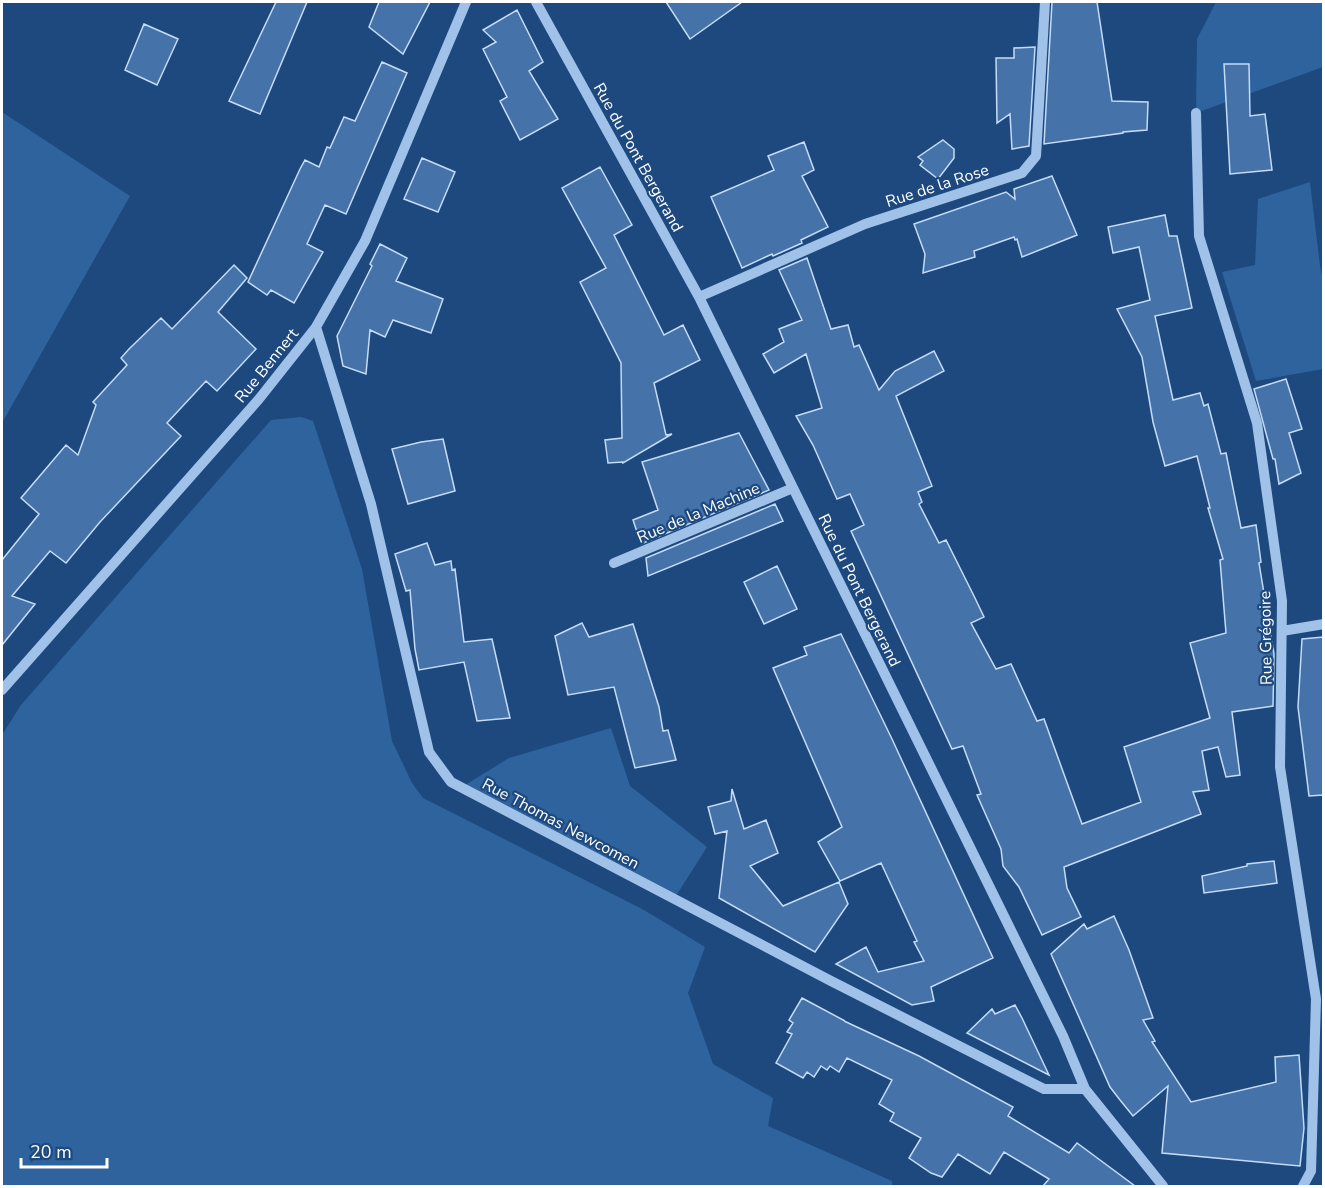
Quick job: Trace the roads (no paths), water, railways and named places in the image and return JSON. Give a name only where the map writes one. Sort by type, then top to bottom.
[{"type":"street","name":"Rue Bennert","points":[[2,690],[251,408],[316,327],[365,241],[466,2]]},
{"type":"street","name":"Rue du Pont Bergerand","points":[[536,2],[699,297],[1054,1018],[1085,1089],[1163,1186]]},
{"type":"street","name":"Rue de la Rose","points":[[699,297],[866,224],[1022,173],[1036,156],[1045,2]]},
{"type":"street","name":"Rue Grégoire","points":[[1196,113],[1199,236],[1257,423],[1282,601],[1280,767],[1316,999],[1311,1171],[1303,1186]]},
{"type":"street","name":"Rue Thomas Newcomen","points":[[316,327],[370,504],[429,752],[452,782],[831,981],[1044,1089],[1085,1089]]},
{"type":"street","name":"Rue de la Machine","points":[[614,563],[793,488]]},
{"type":"street","points":[[1282,631],[1323,624]]}]
